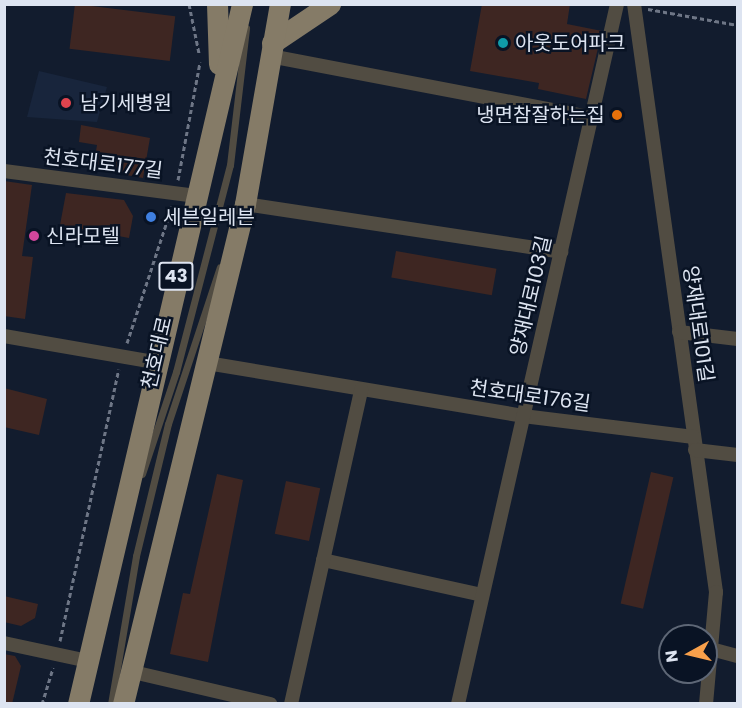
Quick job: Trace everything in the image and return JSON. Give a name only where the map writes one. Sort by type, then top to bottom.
[{"type":"main road","points":[[216,4],[219,101]]},
{"type":"main road","name":"천호대로","points":[[78,704],[155,362],[242,4]]},
{"type":"main road","points":[[123,704],[133,672],[245,204],[280,4]]},
{"type":"main road","points":[[271,50],[330,4]]},
{"type":"street","name":"양재대로103길","points":[[458,704],[617,4]]},
{"type":"street","name":"양재대로101길","points":[[635,5],[716,592],[713,624]]},
{"type":"street","points":[[271,50],[591,117]]},
{"type":"street","name":"천호대로177길","points":[[4,171],[196,196]]},
{"type":"street","points":[[245,204],[561,252]]},
{"type":"street","points":[[679,332],[738,339]]},
{"type":"street","points":[[4,336],[155,362]]},
{"type":"street","name":"천호대로176길","points":[[207,363],[695,444],[738,455]]},
{"type":"street","points":[[291,704],[361,390]]},
{"type":"street","points":[[323,560],[482,596]]},
{"type":"street","points":[[4,643],[88,661]]},
{"type":"street","points":[[718,651],[738,656]]},
{"type":"street","points":[[133,672],[270,704]]},
{"type":"street","name":"양재대로101길","points":[[706,704],[708,684]]},
{"type":"lane","points":[[113,548],[176,372],[228,175],[248,4]]},
{"type":"lane","points":[[111,704],[136,556],[168,424],[206,303],[245,204]]},
{"type":"path","points":[[635,5],[738,25]]},
{"type":"shaded area","name":"남기세병원","points":[[39,71],[107,87],[97,122],[27,117]]},
{"type":"building","points":[[75,4],[175,16],[170,61],[70,49]]},
{"type":"building","points":[[482,4],[570,4],[567,24],[602,31],[586,99],[538,89],[539,83],[470,71]]},
{"type":"building","points":[[81,125],[150,138],[143,178],[93,169],[97,145],[79,142]]},
{"type":"building","points":[[4,181],[32,185],[22,256],[33,257],[25,319],[4,316]]},
{"type":"building","points":[[66,193],[124,200],[133,216],[129,238],[60,225]]},
{"type":"building","points":[[396,251],[496,269],[492,295],[391,278]]},
{"type":"building","points":[[4,388],[47,399],[39,435],[4,427]]},
{"type":"building","points":[[651,472],[673,477],[643,609],[621,604]]},
{"type":"building","points":[[217,474],[243,480],[208,662],[170,654],[183,593],[190,594]]},
{"type":"building","points":[[286,481],[320,488],[309,541],[275,534]]},
{"type":"building","points":[[4,596],[38,604],[35,618],[21,626],[4,622]]},
{"type":"building","points":[[4,654],[15,656],[21,666],[12,704],[4,704]]},
{"type":"place","name":"아웃도어파크","points":[[503,43]]},
{"type":"place","name":"남기세병원","points":[[66,103]]},
{"type":"place","name":"냉면참잘하는집","points":[[617,115]]},
{"type":"place","name":"세븐일레븐","points":[[151,217]]},
{"type":"place","name":"신라모텔","points":[[34,236]]}]
